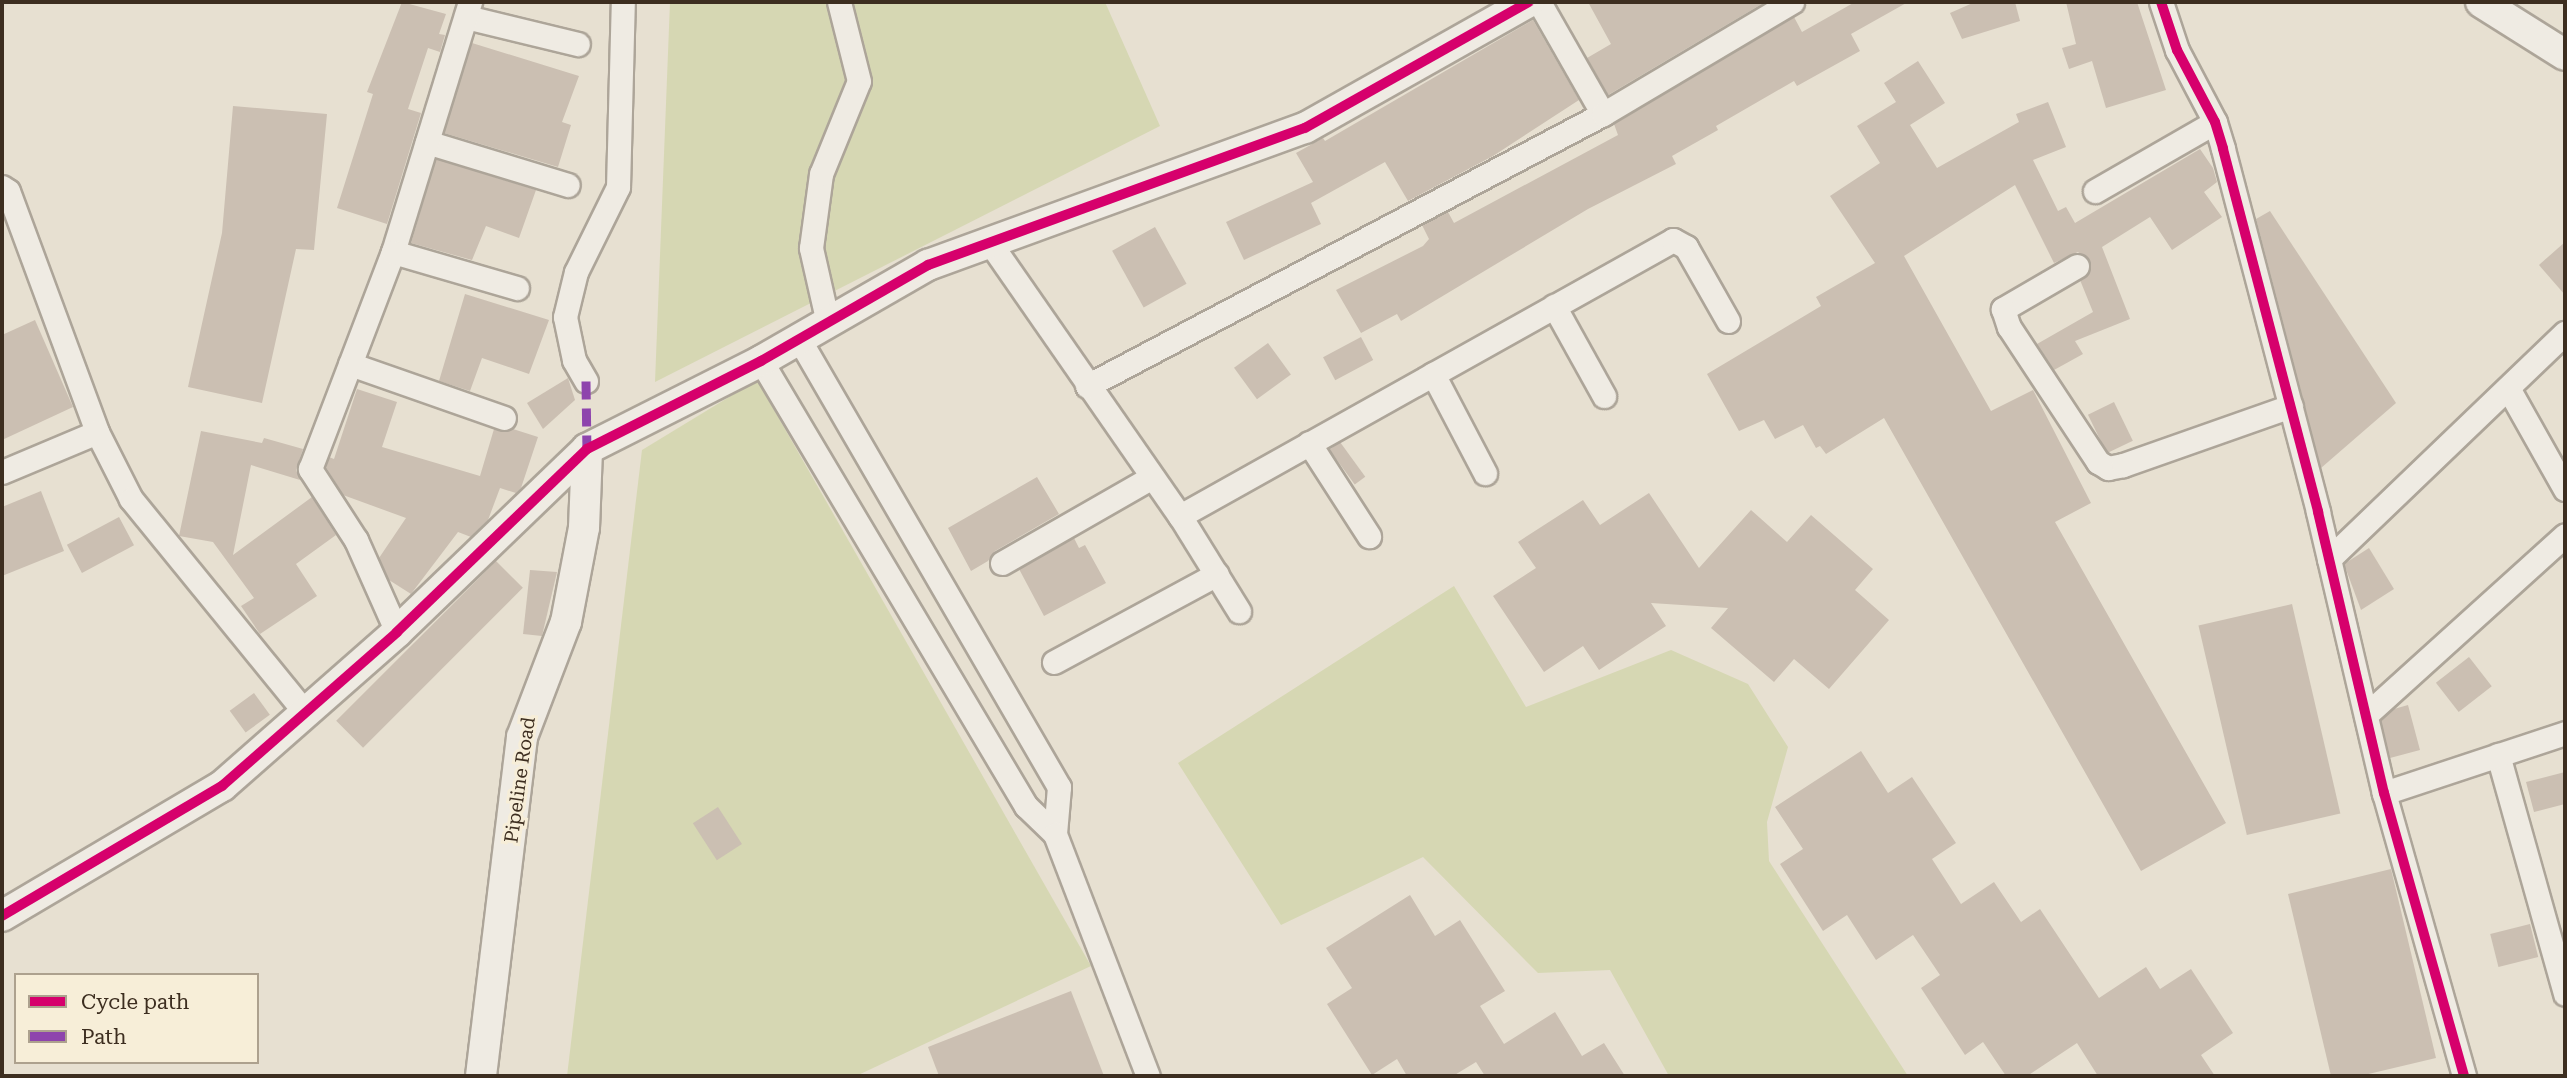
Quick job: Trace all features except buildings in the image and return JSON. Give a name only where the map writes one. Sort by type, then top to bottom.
[{"type":"street","points":[[586,381],[574,360],[565,317],[576,272],[618,187],[623,2]]},
{"type":"street","points":[[828,323],[811,248],[821,174],[859,81],[839,2]]},
{"type":"street","points":[[2,916],[222,786],[304,711],[397,632],[587,449],[761,361],[928,265],[988,240],[1305,128],[1529,2]]},
{"type":"street","points":[[1539,2],[1603,114]]},
{"type":"street","points":[[1087,386],[1603,114],[1792,2]]},
{"type":"street","points":[[2161,2],[2177,50],[2215,122],[2291,406],[2384,793],[2464,1076]]},
{"type":"street","points":[[2481,2],[2565,55]]},
{"type":"street","points":[[397,632],[356,540],[310,469],[393,252],[468,9],[578,44]]},
{"type":"street","points":[[2095,191],[2215,122]]},
{"type":"street","points":[[427,142],[568,185]]},
{"type":"street","points":[[4,192],[97,432],[131,499],[304,711]]},
{"type":"street","points":[[988,240],[1087,386],[1180,516],[1239,611]]},
{"type":"street","points":[[1180,516],[1673,240],[1686,247],[1728,321]]},
{"type":"street","points":[[393,252],[517,288]]},
{"type":"street","points":[[2077,266],[2003,309],[2009,327],[2098,462],[2108,468],[2123,465],[2291,406]]},
{"type":"street","points":[[1554,306],[1604,396]]},
{"type":"street","points":[[2329,559],[2565,333]]},
{"type":"street","points":[[799,339],[1059,787],[1055,834]]},
{"type":"street","points":[[761,361],[1026,806],[1055,834],[1149,1076]]},
{"type":"street","points":[[350,364],[504,418]]},
{"type":"street","points":[[1433,374],[1485,473]]},
{"type":"street","points":[[2508,388],[2565,489]]},
{"type":"street","points":[[2,472],[97,432]]},
{"type":"street","points":[[1309,443],[1369,536]]},
{"type":"street","name":"Pipeline Road","points":[[478,1075],[522,737],[566,622],[584,528],[587,449]]},
{"type":"street","points":[[1002,563],[1152,477]]},
{"type":"street","points":[[2366,715],[2565,535]]},
{"type":"street","points":[[1054,662],[1217,574]]},
{"type":"street","points":[[2384,793],[2565,733]]},
{"type":"street","points":[[2498,755],[2565,994]]},
{"type":"green space","points":[[670,2],[1105,2],[1160,126],[655,382]]},
{"type":"green space","points":[[757,380],[1091,966],[856,1076],[567,1076],[642,450]]},
{"type":"green space","points":[[1454,586],[1526,707],[1671,650],[1748,684],[1788,747],[1767,822],[1769,861],[1908,1076],[1669,1076],[1610,970],[1538,973],[1423,857],[1281,925],[1178,763]]},
{"type":"marked path","points":[[586,381],[587,449]]},
{"type":"cycle path","points":[[2,916],[222,786],[397,632],[587,449],[761,361],[928,265],[1305,128],[1529,2]]},
{"type":"cycle path","points":[[2161,2],[2177,50],[2215,122],[2223,149],[2318,512],[2384,793],[2464,1076]]}]
